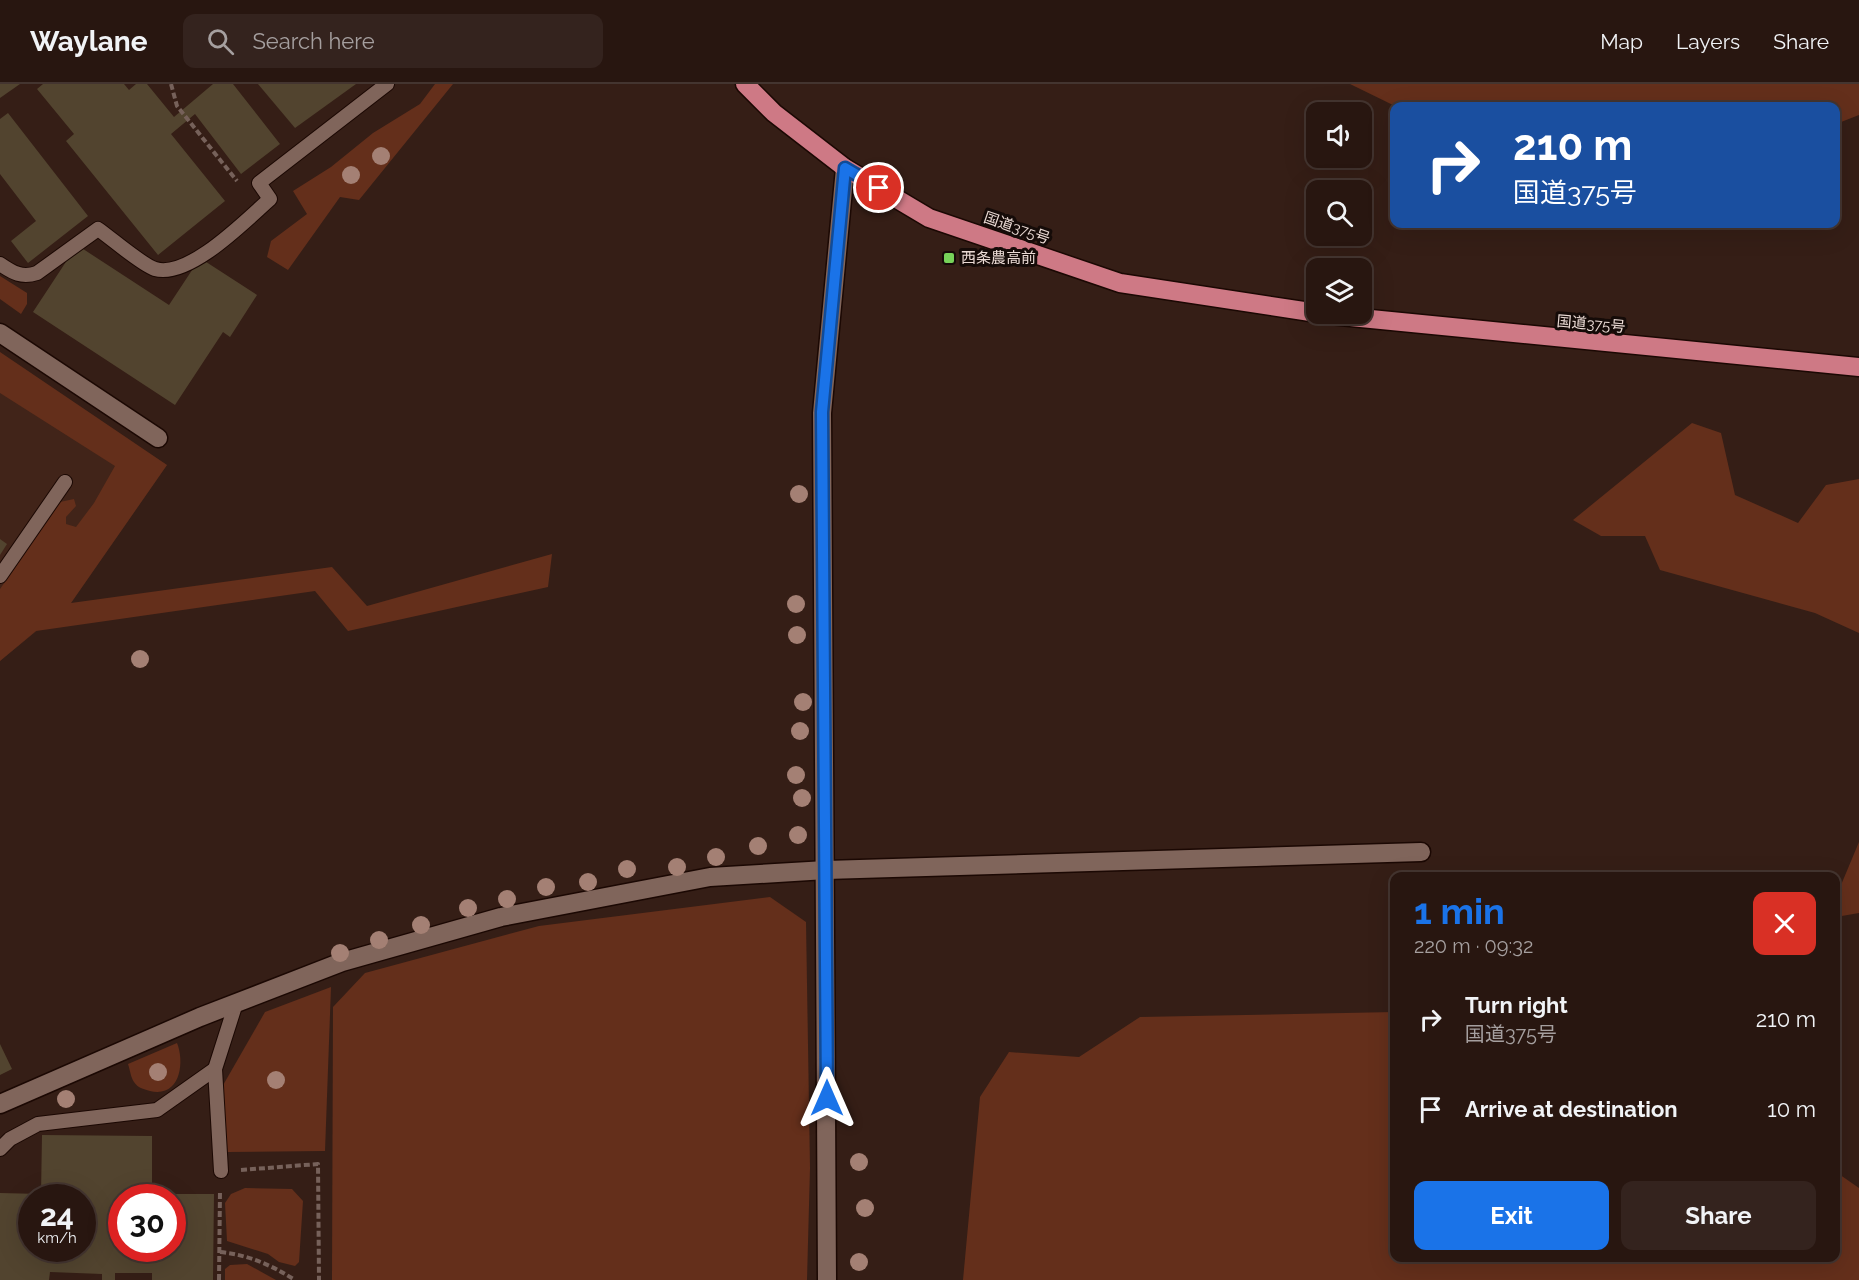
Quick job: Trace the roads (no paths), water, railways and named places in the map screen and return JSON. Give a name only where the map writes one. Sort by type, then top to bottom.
[{"type":"highway","name":"国道375号","points":[[746,84],[774,113],[845,168],[929,218],[1120,283],[1306,311]]},
{"type":"highway","name":"国道375号","points":[[1372,318],[1859,367]]},
{"type":"street","points":[[827,1280],[822,412],[845,168]]},
{"type":"street","points":[[0,333],[158,438]]},
{"type":"street","points":[[0,1104],[236,1003],[342,962],[501,917],[710,877],[826,870],[1421,852]]},
{"type":"lane","points":[[0,264],[14,273],[27,276],[37,273],[98,229],[155,269],[177,268],[203,255],[270,199],[258,183],[387,84]]},
{"type":"lane","points":[[0,576],[64,482]]},
{"type":"lane","points":[[221,1171],[215,1069],[236,1003]]},
{"type":"lane","points":[[0,1149],[10,1139],[38,1124],[157,1110],[215,1069]]},
{"type":"place","name":"西条農高前","points":[[949,258]]}]
